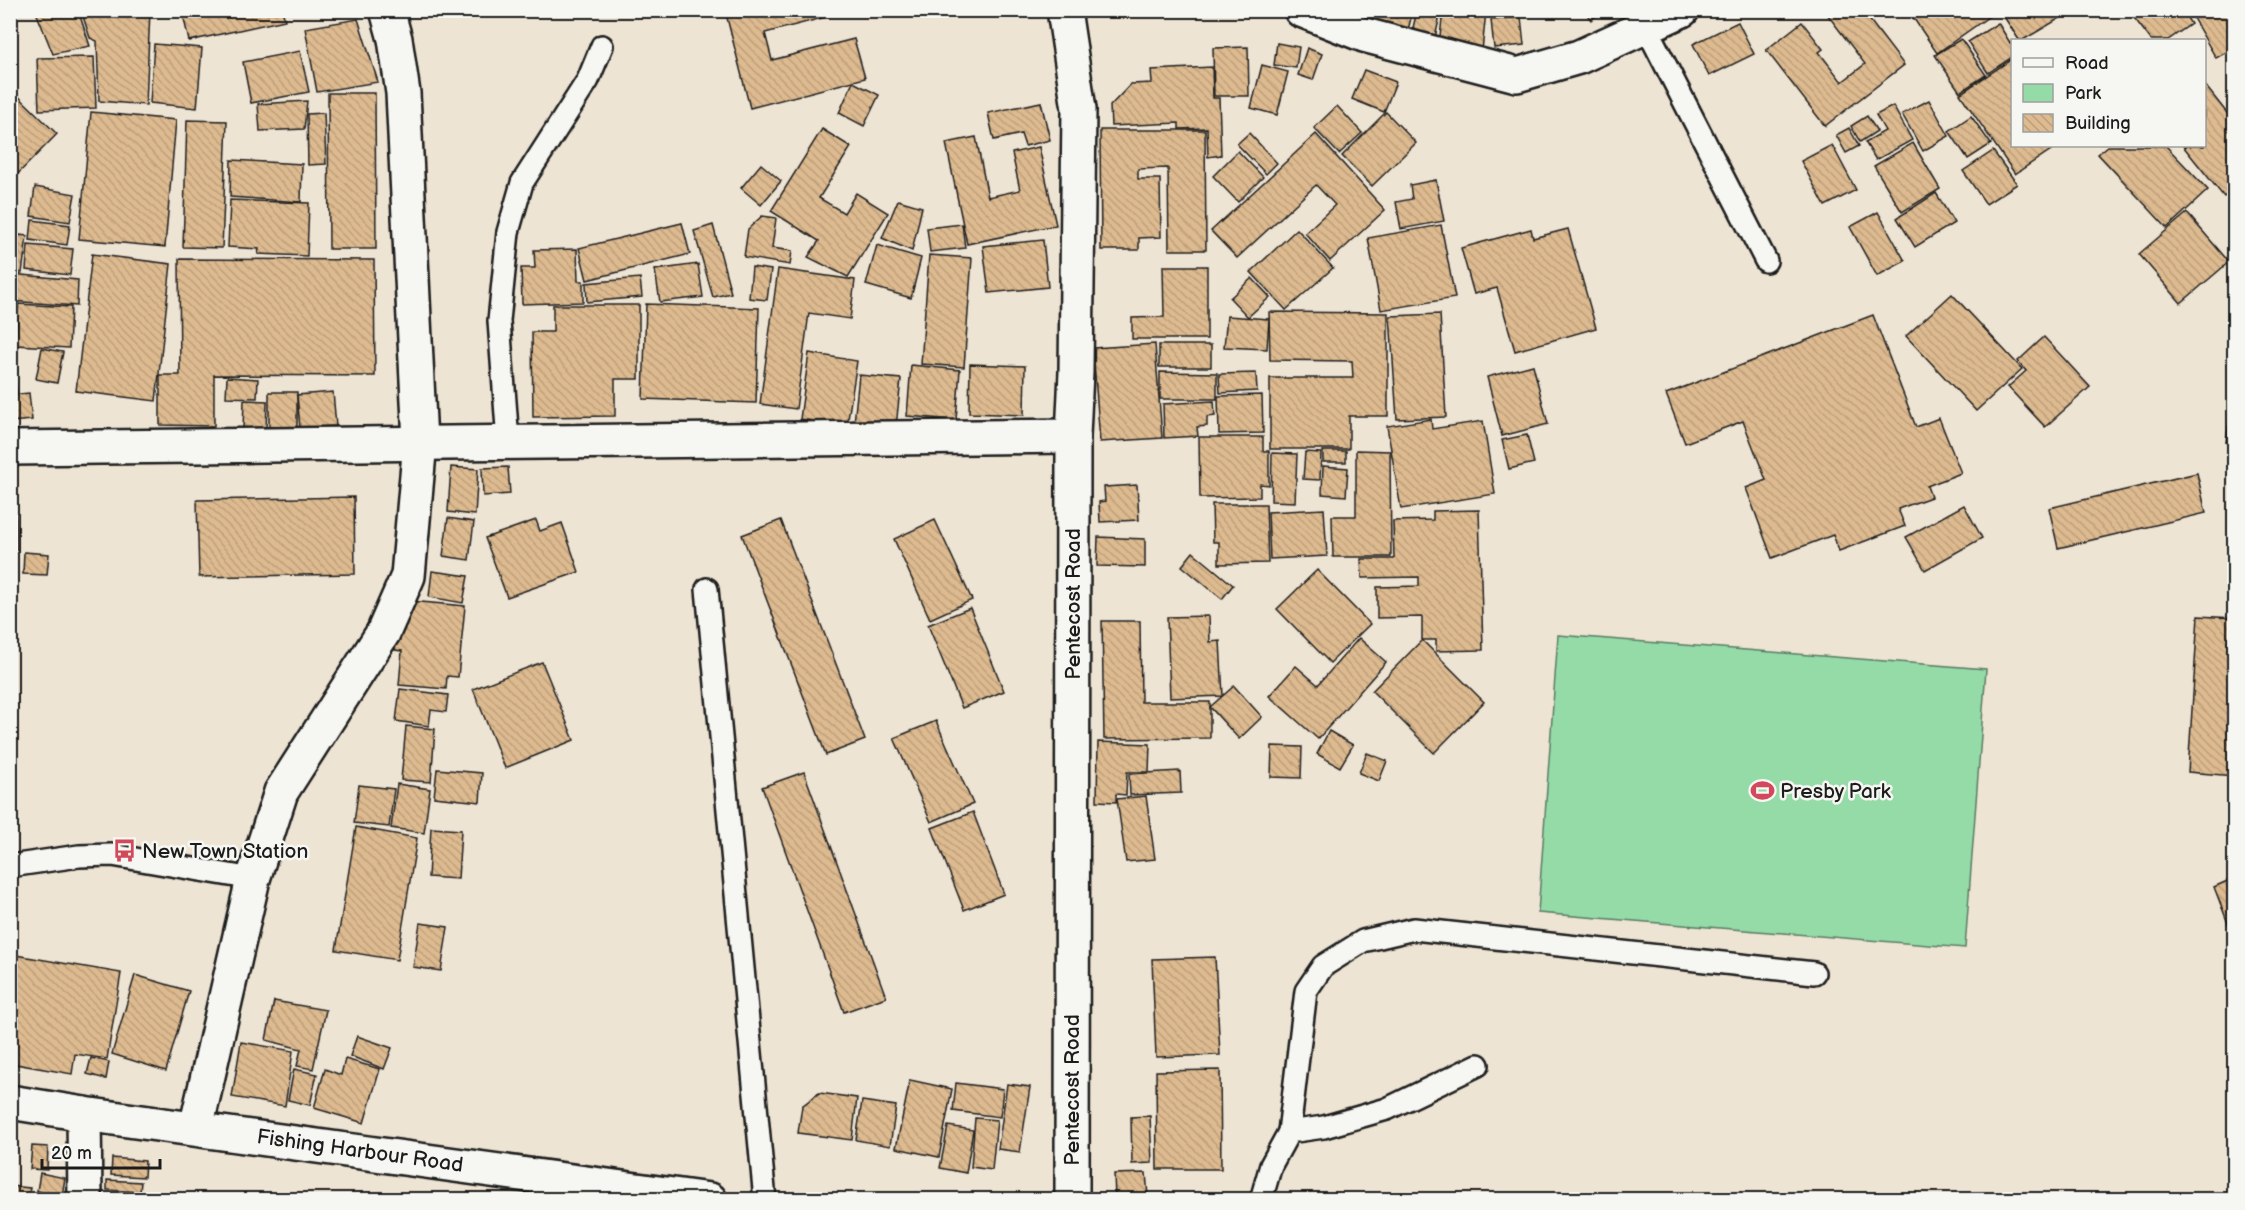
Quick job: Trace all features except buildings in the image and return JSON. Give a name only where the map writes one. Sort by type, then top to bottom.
[{"type":"street","points":[[196,1128],[254,879],[281,792],[383,633],[408,576],[420,442],[403,93],[395,39],[387,10]]},
{"type":"street","name":"Pentecost Road","points":[[1064,10],[1079,109],[1076,372],[1073,436],[1072,1200]]},
{"type":"street","points":[[1301,10],[1364,35],[1517,75],[1579,57],[1682,10]]},
{"type":"street","points":[[10,447],[1073,436]]},
{"type":"street","name":"Fishing Harbour Road","points":[[10,1102],[710,1200]]},
{"type":"street","points":[[84,1114],[85,1200]]},
{"type":"lane","points":[[1646,27],[1766,261]]},
{"type":"lane","points":[[508,442],[499,321],[508,232],[522,183],[588,80],[602,46]]},
{"type":"lane","points":[[706,589],[765,1200]]},
{"type":"lane","points":[[10,866],[69,857],[112,855],[254,879]]},
{"type":"lane","points":[[1261,1200],[1271,1165],[1289,1132],[1306,991],[1323,966],[1363,942],[1414,929],[1814,973]]},
{"type":"lane","points":[[1289,1132],[1324,1127],[1387,1109],[1478,1065]]},
{"type":"green space","name":"Presby Park","points":[[1558,635],[1986,669],[1965,948],[1538,913]]},
{"type":"place","name":"Presby Park","points":[[1762,791]]},
{"type":"place","name":"New Town Station","points":[[124,851]]}]
